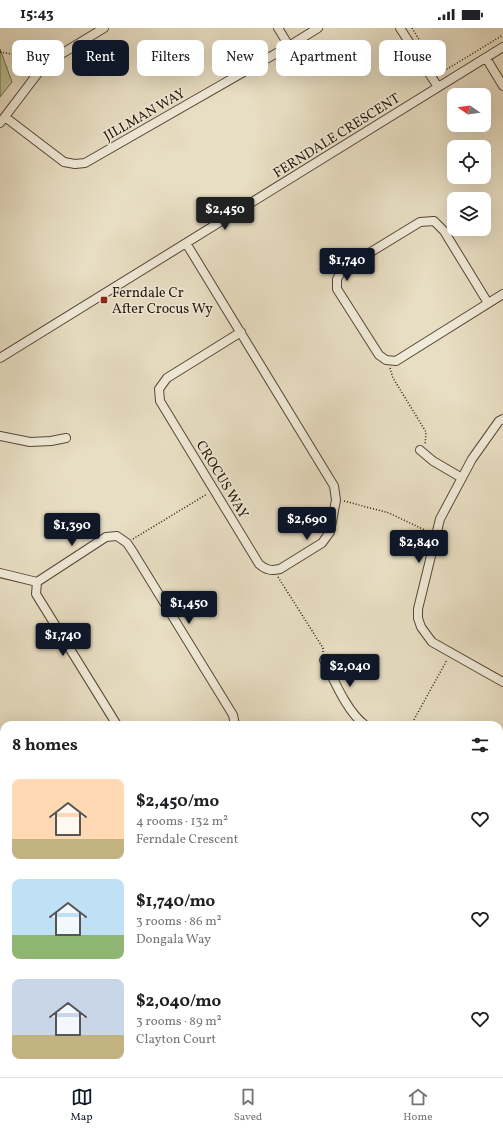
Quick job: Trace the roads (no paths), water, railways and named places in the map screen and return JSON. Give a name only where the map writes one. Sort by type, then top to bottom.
[{"type":"street","points":[[2,120],[38,73],[53,59],[104,28]]},
{"type":"street","points":[[278,28],[285,40]]},
{"type":"street","name":"JILLMAN WAY","points":[[299,40],[318,28]]},
{"type":"street","points":[[400,28],[438,87]]},
{"type":"street","name":"FERNDALE CRESCENT","points":[[0,358],[503,47]]},
{"type":"street","name":"JILLMAN WAY","points":[[2,120],[64,162],[75,164],[86,163],[276,53]]},
{"type":"street","points":[[486,58],[503,86]]},
{"type":"street","points":[[488,303],[444,231],[434,221],[420,222],[343,269],[337,279],[337,289],[379,355],[389,361],[396,361],[503,294]]},
{"type":"street","points":[[186,243],[241,332]]},
{"type":"street","name":"CROCUS WAY","points":[[241,332],[334,486],[336,500],[330,532],[322,543],[280,569],[275,570],[265,569],[259,564],[160,401],[159,389],[167,378],[241,332]]},
{"type":"street","points":[[503,418],[499,421],[472,459],[440,519],[418,609],[418,618],[421,627],[432,642],[503,682]]},
{"type":"street","points":[[0,436],[30,442],[51,441],[66,438]]},
{"type":"street","points":[[420,450],[433,461],[462,478]]},
{"type":"street","points":[[0,573],[37,582],[106,537],[117,536],[127,543],[233,716],[234,721]]},
{"type":"street","points":[[37,582],[36,594],[115,721]]},
{"type":"street","points":[[324,660],[346,701],[359,721]]},
{"type":"place","name":"Ferndale Cr After Crocus Wy","points":[[104,300]]}]
